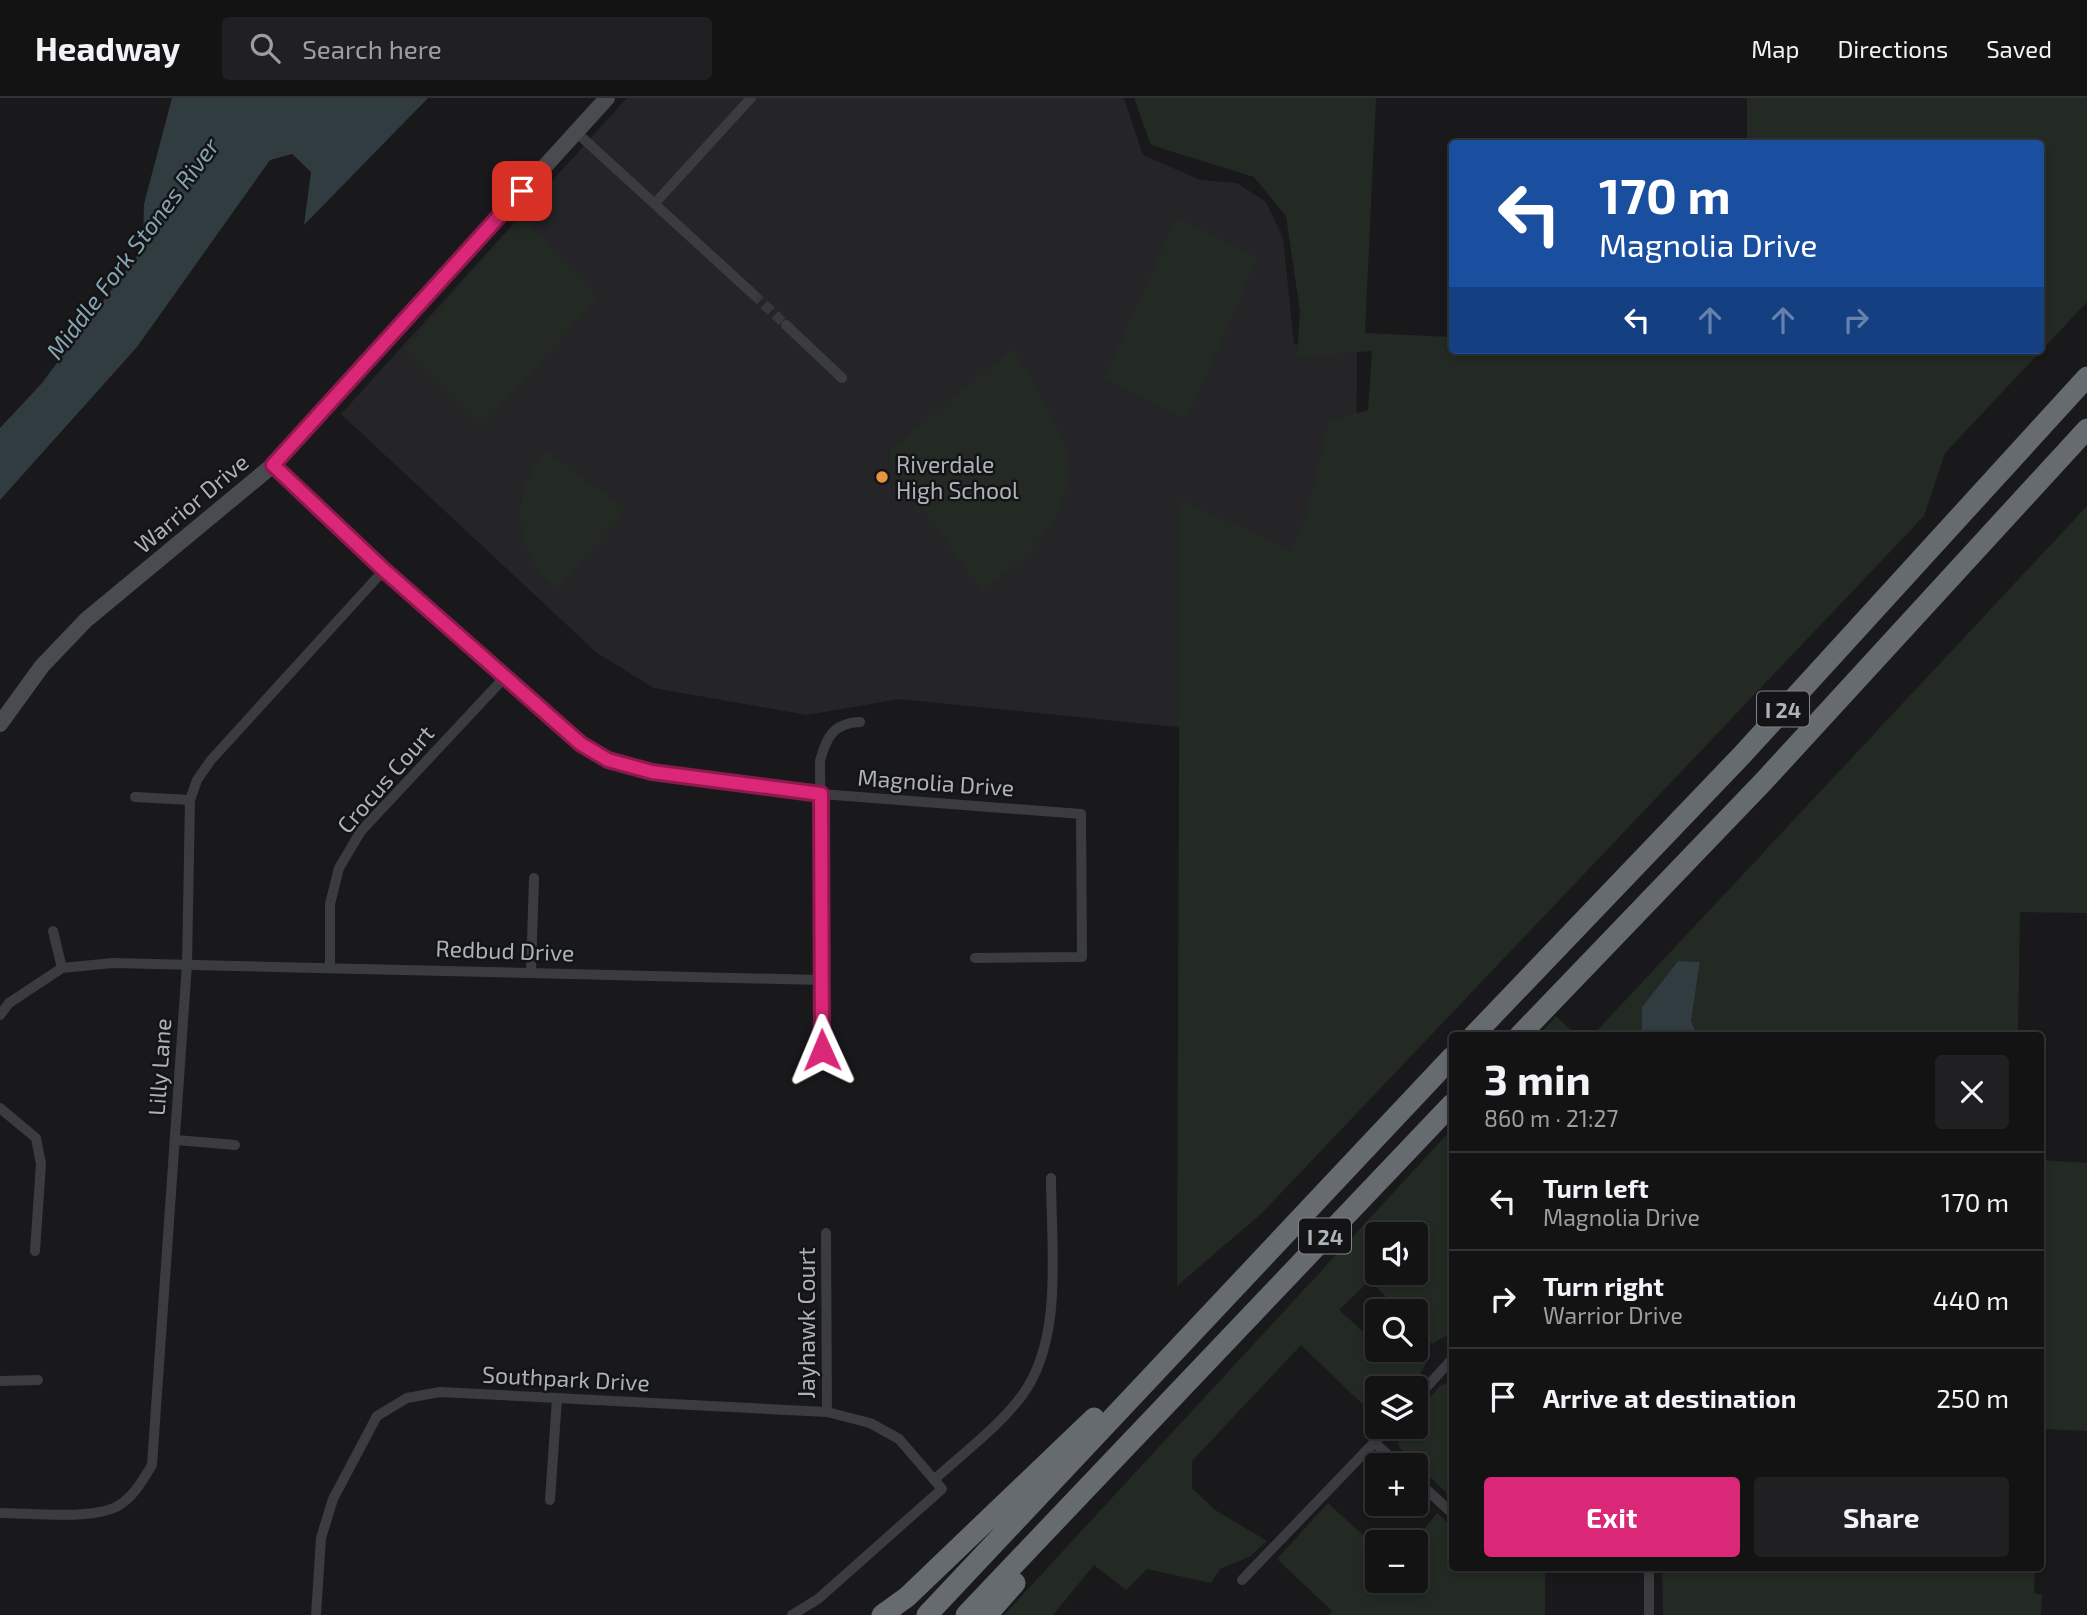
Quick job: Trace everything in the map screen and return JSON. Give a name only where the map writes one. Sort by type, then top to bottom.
[{"type":"highway","name":"I 24","points":[[1477,1032],[1742,755],[2087,376]]},
{"type":"highway","name":"I 24","points":[[1522,1032],[1764,781],[2087,429]]},
{"type":"highway","name":"I 24","points":[[927,1615],[1449,1060]]},
{"type":"highway","name":"I 24","points":[[966,1615],[1198,1368],[1449,1107]]},
{"type":"highway","points":[[882,1615],[906,1597],[1105,1407],[1174,1352]]},
{"type":"highway","points":[[987,1615],[1198,1368]]},
{"type":"street","name":"Warrior Drive","points":[[0,724],[41,666],[86,620],[273,465],[607,98]]},
{"type":"street","points":[[656,202],[751,98]]},
{"type":"street","points":[[576,132],[656,202],[753,294]]},
{"type":"street","points":[[786,324],[842,378]]},
{"type":"street","name":"Magnolia Drive","points":[[273,465],[504,678],[581,744],[608,760],[652,772],[821,794],[1081,814],[1082,957],[975,958]]},
{"type":"street","name":"Lilly Lane","points":[[0,1513],[91,1513],[117,1507],[138,1489],[152,1465],[187,964],[190,800],[197,780],[211,761],[384,570]]},
{"type":"street","name":"Crocus Court","points":[[330,966],[330,904],[339,868],[362,831],[504,678]]},
{"type":"street","points":[[822,1050],[820,761],[825,741],[842,724],[860,722]]},
{"type":"street","points":[[135,797],[190,800]]},
{"type":"street","points":[[531,972],[534,878]]},
{"type":"street","points":[[0,1015],[9,1003],[62,968],[52,931]]},
{"type":"street","name":"Redbud Drive","points":[[62,968],[113,963],[330,966],[821,980]]},
{"type":"street","points":[[0,1108],[36,1138],[41,1164],[35,1251]]},
{"type":"street","points":[[176,1140],[235,1145]]},
{"type":"street","points":[[792,1615],[818,1599],[938,1484],[1008,1410],[1035,1375],[1048,1340],[1051,1178]]},
{"type":"street","name":"Jayhawk Court","points":[[826,1233],[827,1412]]},
{"type":"street","points":[[1428,1386],[1449,1362]]},
{"type":"street","points":[[0,1381],[38,1380]]},
{"type":"street","name":"Southpark Drive","points":[[316,1615],[320,1538],[332,1499],[377,1416],[407,1398],[440,1392],[827,1412],[870,1423],[899,1439],[938,1484]]},
{"type":"street","points":[[550,1500],[557,1399]]},
{"type":"street","points":[[1242,1580],[1379,1439]]},
{"type":"street","points":[[1375,1443],[1386,1453]]},
{"type":"street","points":[[1428,1491],[1449,1510]]},
{"type":"street","points":[[1649,1571],[1649,1615]]},
{"type":"shaded area","points":[[172,98],[428,98],[304,225],[311,172],[292,154],[270,160],[137,347],[0,500],[0,428],[42,383],[143,248],[144,204]]},
{"type":"shaded area","name":"Riverdale High School","points":[[627,98],[1124,98],[1143,155],[1201,180],[1237,183],[1266,202],[1283,238],[1294,344],[1357,343],[1355,745],[899,699],[807,715],[654,688],[597,653],[341,414]]},
{"type":"shaded area","points":[[1134,98],[1376,98],[1365,333],[1449,337],[1449,354],[2038,354],[1945,453],[1924,516],[1262,1213],[1177,1286],[1180,499],[1291,551],[1305,519],[1329,421],[1368,410],[1372,351],[1297,357],[1300,311],[1286,216],[1254,177],[1151,145]]},
{"type":"shaded area","points":[[1747,98],[2087,98],[2087,302],[2044,348],[2044,140],[1747,140]]},
{"type":"shaded area","points":[[521,217],[598,298],[481,427],[404,350]]},
{"type":"shaded area","points":[[1177,217],[1258,258],[1187,419],[1104,379]]},
{"type":"shaded area","points":[[1013,348],[1059,431],[1067,453],[1068,475],[1064,496],[1045,533],[1015,565],[982,591],[889,461],[891,449]]},
{"type":"shaded area","points":[[546,451],[623,507],[625,513],[557,588],[531,557],[521,522],[521,503],[526,485]]},
{"type":"shaded area","points":[[2087,506],[2087,913],[2020,912],[2018,1032],[1696,1032],[1691,1021],[1700,962],[1678,961],[1642,1007],[1642,1032],[1596,1032]]},
{"type":"shaded area","points":[[1678,961],[1700,962],[1691,1021],[1696,1032],[1642,1032],[1642,1007]]},
{"type":"shaded area","points":[[1556,1016],[1573,1032],[1542,1032]]},
{"type":"shaded area","points":[[1449,1132],[1449,1337],[1432,1344],[1428,1340],[1428,1299],[1388,1299],[1375,1285],[1428,1285],[1428,1222],[1366,1222]]},
{"type":"shaded area","points":[[2044,1160],[2087,1163],[2087,1431],[2044,1429]]},
{"type":"shaded area","points":[[1365,1223],[1365,1285],[1339,1310],[1365,1333],[1365,1362],[1424,1362],[1426,1364],[1419,1376],[1365,1376],[1365,1406],[1301,1345],[1192,1461],[1192,1488],[1215,1510],[1267,1541],[1249,1557],[1220,1569],[1211,1583],[1147,1569],[1126,1590],[1094,1565],[1053,1615],[1004,1615]]},
{"type":"shaded area","points":[[1449,1383],[1449,1495],[1428,1475],[1428,1453],[1405,1453],[1399,1447],[1398,1439],[1428,1439],[1428,1400],[1441,1385]]},
{"type":"shaded area","points":[[1328,1503],[1365,1537],[1365,1593],[1428,1593],[1428,1530],[1424,1530],[1437,1513],[1449,1524],[1449,1571],[1545,1571],[1545,1615],[1329,1615],[1332,1611],[1277,1559]]},
{"type":"shaded area","points":[[1662,1571],[2035,1571],[2034,1593],[2042,1595],[2041,1615],[1663,1615]]},
{"type":"tunnel","points":[[753,294],[786,325]]},
{"type":"place","name":"Riverdale High School","points":[[882,477]]},
{"type":"route","points":[[522,191],[273,465],[384,570],[581,744],[608,760],[652,772],[821,794],[822,1050]]},
{"type":"water label","name":"Middle Fork Stones River","points":[[132,248]]}]
